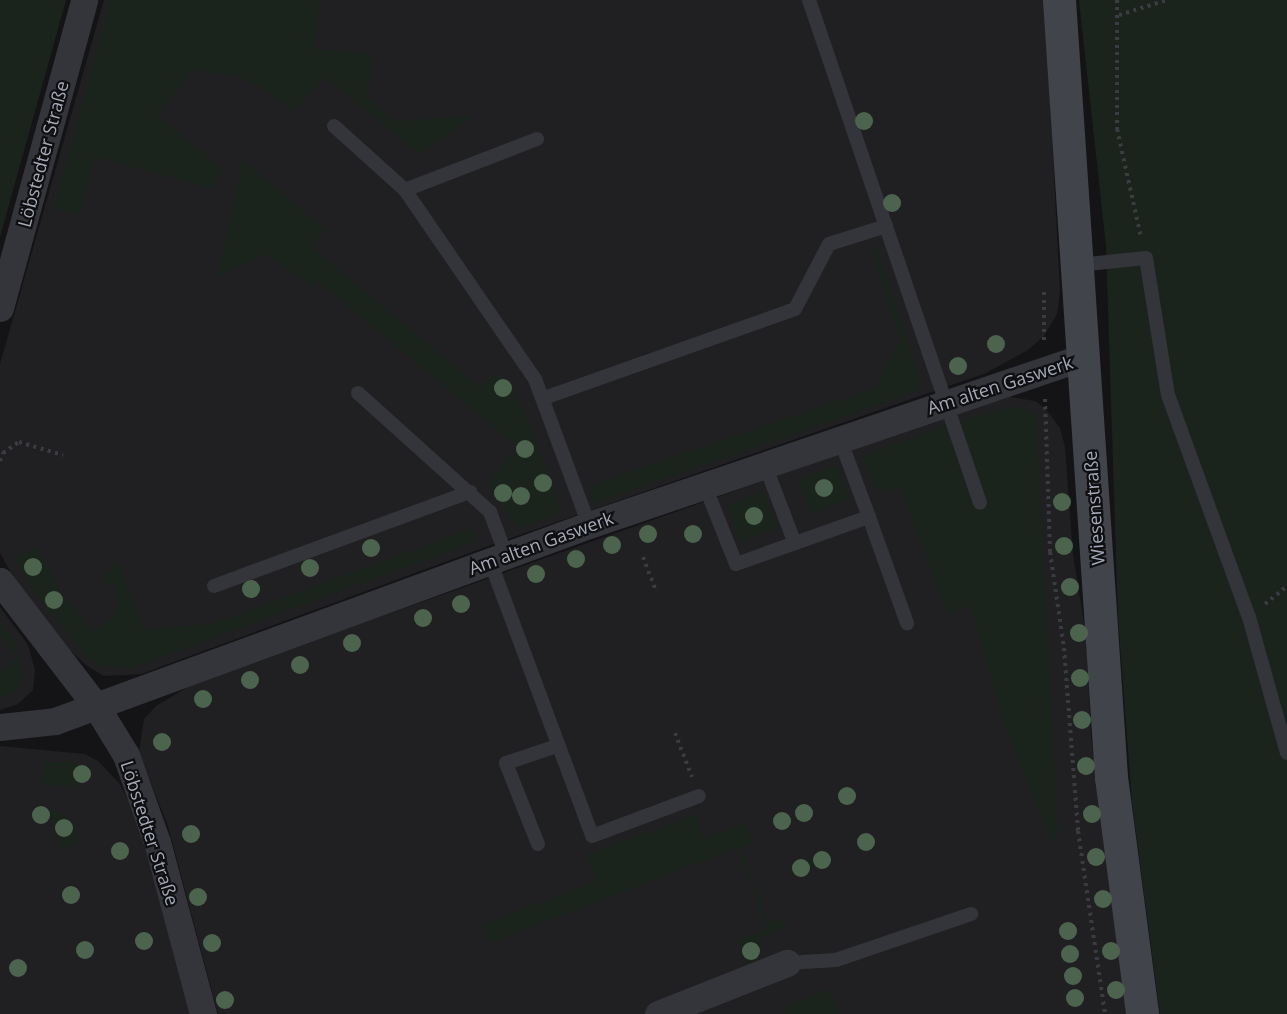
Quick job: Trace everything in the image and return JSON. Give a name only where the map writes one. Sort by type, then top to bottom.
[{"type":"street","name":"Löbstedter Straße","points":[[0,308],[84,0]]},
{"type":"street","name":"Wiesenstraße","points":[[1059,0],[1111,777],[1142,1014]]},
{"type":"street","name":"Am alten Gaswerk","points":[[0,727],[55,721],[589,525],[1083,357]]},
{"type":"street","name":"Löbstedter Straße","points":[[0,581],[96,706],[126,755],[157,842],[203,1014]]},
{"type":"street","points":[[658,1014],[787,963]]},
{"type":"lane","points":[[809,0],[944,403],[980,503]]},
{"type":"lane","points":[[334,126],[405,190],[535,379],[544,398],[589,525]]},
{"type":"lane","points":[[405,190],[537,139]]},
{"type":"lane","points":[[544,398],[795,309],[829,244],[886,226]]},
{"type":"lane","points":[[1078,266],[1146,258],[1168,395],[1249,617],[1287,753]]},
{"type":"lane","points":[[358,393],[471,492],[490,512],[498,558],[557,746],[592,836],[699,796]]},
{"type":"lane","points":[[840,439],[907,623]]},
{"type":"lane","points":[[765,465],[794,541]]},
{"type":"lane","points":[[705,486],[736,564],[794,541],[869,517]]},
{"type":"lane","points":[[214,586],[471,492]]},
{"type":"lane","points":[[538,844],[506,763],[557,746]]},
{"type":"lane","points":[[787,963],[836,960],[970,914]]},
{"type":"path","points":[[1117,0],[1119,15],[1118,129],[1146,258]]},
{"type":"path","points":[[1119,15],[1167,0]]},
{"type":"path","points":[[1044,288],[1044,371],[1050,552],[1064,648],[1078,831],[1104,1014]]},
{"type":"path","points":[[0,461],[3,453],[19,442],[63,455]]},
{"type":"path","points":[[643,558],[656,591]]},
{"type":"path","points":[[675,733],[699,796]]},
{"type":"shaded area","points":[[0,0],[66,0],[0,237]]},
{"type":"shaded area","points":[[104,0],[1045,0],[1060,292],[1057,314],[1044,336],[1028,350],[986,373],[502,541],[141,674],[104,676],[87,666],[61,642],[19,587],[0,553],[0,364]]},
{"type":"shaded area","points":[[111,0],[320,0],[314,49],[372,54],[368,98],[394,121],[472,116],[421,155],[325,77],[293,112],[260,86],[236,76],[193,70],[157,115],[224,170],[211,188],[95,157],[79,215],[54,208]]},
{"type":"shaded area","points":[[1079,0],[1287,0],[1287,1014],[1160,1014],[1132,802],[1118,617],[1106,246]]},
{"type":"shaded area","points":[[243,160],[326,230],[312,247],[481,388],[496,371],[525,410],[562,513],[520,527],[510,519],[489,483],[516,446],[319,282],[314,287],[266,254],[218,277]]},
{"type":"shaded area","points":[[877,247],[921,382],[918,391],[594,503],[588,486],[875,388],[900,339],[871,248]]},
{"type":"shaded area","points":[[1010,397],[1035,401],[1045,408],[1060,428],[1065,447],[1073,555],[1086,635],[1091,736],[1126,1014],[218,1014],[168,826],[139,753],[144,719],[156,706],[188,687],[261,659],[960,411]]},
{"type":"shaded area","points":[[1016,406],[1036,414],[1058,828],[1053,846],[1004,724],[971,606],[948,614],[900,487],[884,492],[873,485],[862,456],[967,418]]},
{"type":"shaded area","points":[[837,465],[850,499],[811,514],[797,480]]},
{"type":"shaded area","points":[[763,491],[779,527],[741,542],[727,505]]},
{"type":"shaded area","points":[[473,528],[477,541],[132,668],[101,666],[88,657],[47,609],[12,556],[38,548],[63,596],[94,632],[113,617],[118,603],[116,586],[101,581],[118,561],[144,629],[212,624]]},
{"type":"shaded area","points":[[0,607],[28,645],[35,670],[33,690],[18,704],[0,710]]},
{"type":"shaded area","points":[[0,622],[15,641],[23,677],[14,693],[0,698],[0,672],[18,657],[0,636]]},
{"type":"shaded area","points":[[0,746],[85,754],[98,761],[119,783],[136,815],[190,1014],[0,1014]]},
{"type":"shaded area","points":[[45,762],[73,762],[90,769],[74,787],[41,784]]},
{"type":"shaded area","points":[[38,810],[62,812],[72,822],[80,843],[60,848],[51,816],[29,822]]},
{"type":"shaded area","points":[[696,815],[703,839],[745,823],[753,843],[740,848],[769,923],[783,918],[787,927],[762,937],[758,964],[750,968],[738,940],[768,929],[737,848],[490,943],[484,924],[596,881],[587,854]]},
{"type":"shaded area","points":[[831,852],[834,860],[792,876],[789,868]]},
{"type":"shaded area","points":[[830,989],[839,1014],[787,1014],[784,1007]]}]
